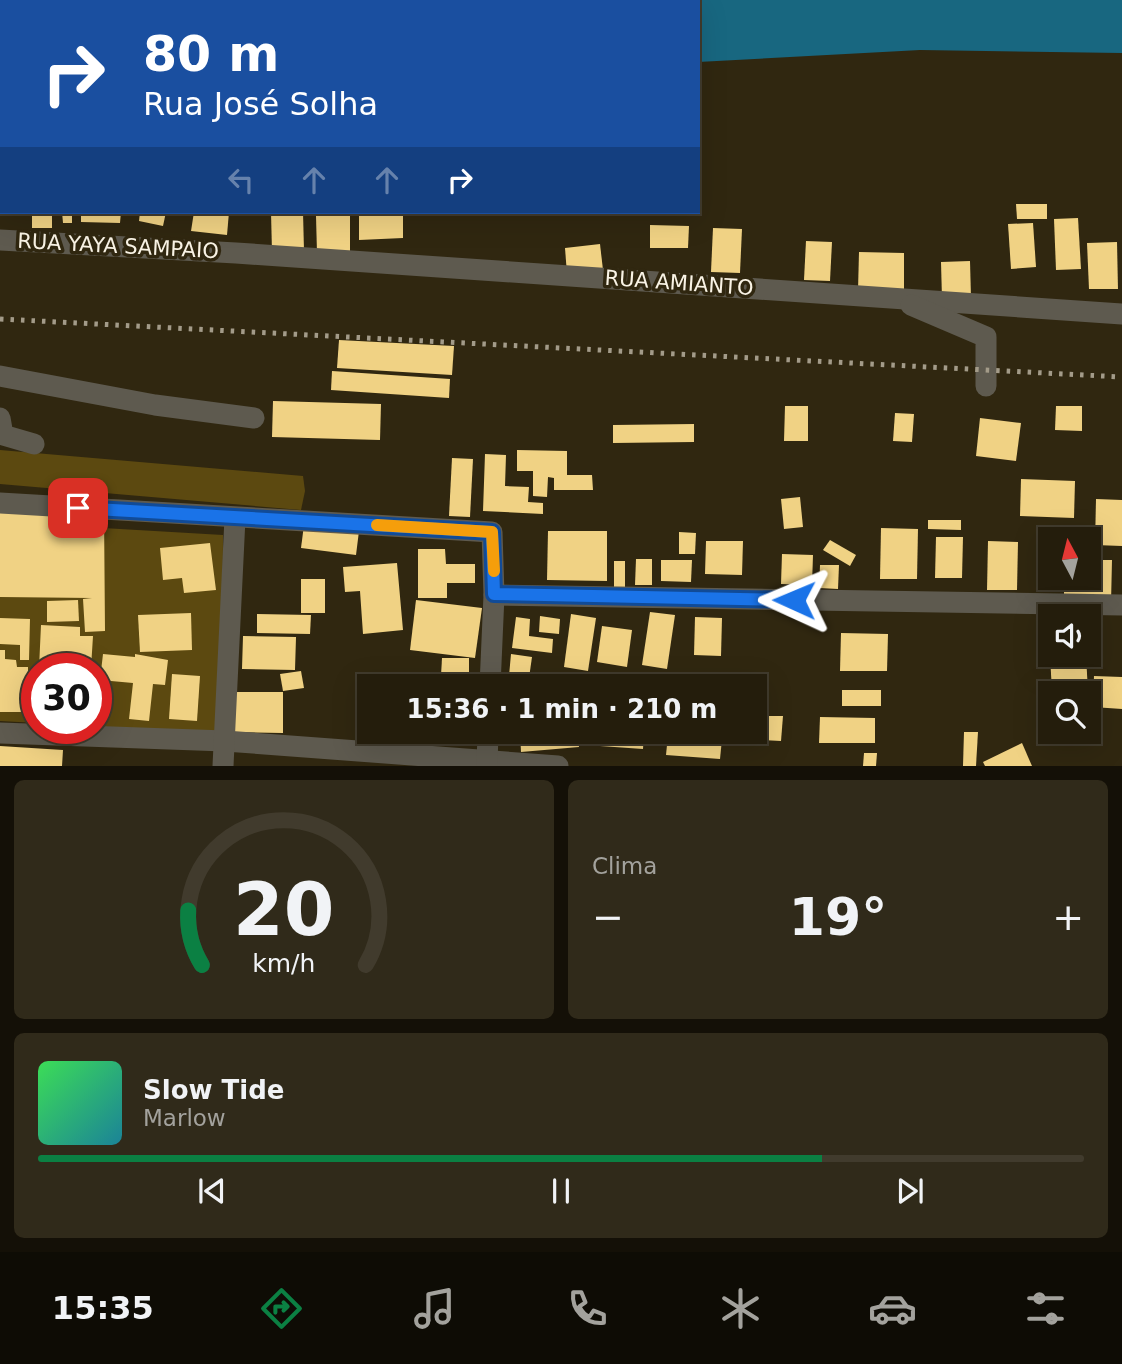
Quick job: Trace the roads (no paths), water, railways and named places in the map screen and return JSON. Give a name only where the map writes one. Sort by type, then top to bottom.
[{"type":"street","name":"RUA YAYA SAMPAIO","points":[[0,240],[236,253]]},
{"type":"street","name":"RUA AMIANTO","points":[[236,253],[1122,314]]},
{"type":"street","points":[[896,298],[986,337],[986,386]]},
{"type":"street","points":[[0,376],[155,405],[254,418]]},
{"type":"street","points":[[0,418],[3,435],[34,444]]},
{"type":"street","points":[[0,503],[492,532],[494,594],[491,674]]},
{"type":"street","points":[[223,765],[235,517]]},
{"type":"street","points":[[494,594],[1122,605]]},
{"type":"street","points":[[0,733],[225,741],[487,763],[558,765]]},
{"type":"street","points":[[487,763],[488,744]]},
{"type":"water","points":[[700,0],[1122,0],[1122,53],[920,50],[700,62]]},
{"type":"railway","points":[[0,319],[1122,377]]}]
